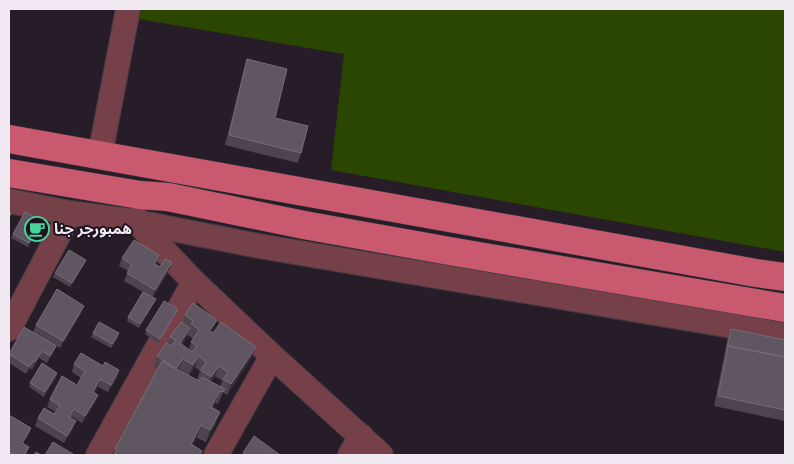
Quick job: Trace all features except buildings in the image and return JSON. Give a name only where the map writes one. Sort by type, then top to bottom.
[{"type":"main road","points":[[9,139],[785,277]]},
{"type":"main road","points":[[9,173],[140,195],[168,197],[313,227],[785,308]]},
{"type":"main road","points":[[754,304],[756,273]]},
{"type":"street","points":[[100,155],[128,9]]},
{"type":"street","points":[[140,195],[137,222],[194,282],[272,356],[356,446],[381,455]]},
{"type":"street","points":[[9,201],[70,213],[137,222],[259,246],[785,335]]},
{"type":"street","points":[[9,329],[70,213]]},
{"type":"street","points":[[98,455],[194,282]]},
{"type":"street","points":[[216,455],[272,356]]},
{"type":"green space","points":[[142,9],[785,9],[785,252],[331,170],[344,54],[139,19]]},
{"type":"place","name":"همبورجر جنا","points":[[37,229]]}]
